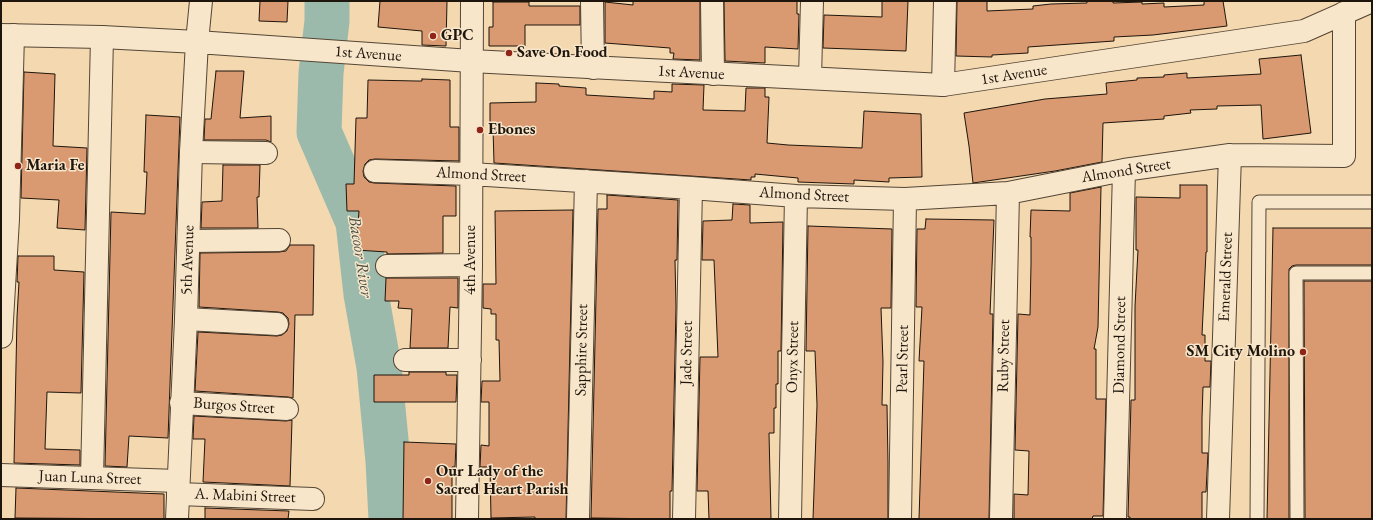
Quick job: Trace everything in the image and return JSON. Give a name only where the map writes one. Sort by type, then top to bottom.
[{"type":"street","name":"5th Avenue","points":[[177,519],[196,42],[201,1]]},
{"type":"street","name":"4th Avenue","points":[[467,519],[471,265],[472,1]]},
{"type":"street","points":[[592,1],[593,68]]},
{"type":"street","points":[[712,1],[713,74]]},
{"type":"street","points":[[810,78],[812,1]]},
{"type":"street","points":[[944,85],[945,1]]},
{"type":"street","name":"1st Avenue","points":[[7,35],[102,37],[196,42],[471,61],[944,85],[1304,31],[1372,1]]},
{"type":"street","name":"Almond Street","points":[[375,171],[471,174],[796,196],[905,199],[1008,192],[1124,170],[1230,155],[1344,156],[1344,13]]},
{"type":"street","points":[[1,337],[7,35]]},
{"type":"street","points":[[92,478],[102,37]]},
{"type":"street","points":[[191,152],[266,153]]},
{"type":"street","name":"Emerald Street","points":[[1218,519],[1230,155]]},
{"type":"street","name":"Diamond Street","points":[[1115,519],[1124,170]]},
{"type":"street","name":"Sapphire Street","points":[[578,519],[586,181]]},
{"type":"street","name":"Jade Street","points":[[684,519],[691,188]]},
{"type":"street","name":"Ruby Street","points":[[1001,519],[1008,192]]},
{"type":"street","name":"Onyx Street","points":[[790,519],[796,196]]},
{"type":"street","name":"Pearl Street","points":[[900,519],[905,199]]},
{"type":"street","points":[[189,241],[279,240]]},
{"type":"street","points":[[387,266],[471,265]]},
{"type":"street","points":[[186,320],[277,324]]},
{"type":"street","points":[[405,360],[470,360]]},
{"type":"street","name":"Burgos Street","points":[[181,403],[287,410]]},
{"type":"street","name":"Juan Luna Street","points":[[1,475],[92,478],[178,488]]},
{"type":"street","name":"A. Mabini Street","points":[[178,488],[313,499]]},
{"type":"lane","points":[[1257,519],[1259,202],[1372,202]]},
{"type":"lane","points":[[1297,519],[1296,273],[1372,273]]},
{"type":"building","points":[[260,1],[288,1],[287,22],[259,21]]},
{"type":"building","points":[[380,1],[447,1],[446,46],[422,45],[422,31],[378,27]]},
{"type":"building","points":[[633,1],[700,1],[700,60],[673,59],[674,53],[670,53],[670,48],[605,43],[605,2],[633,5]]},
{"type":"building","points":[[724,1],[797,1],[797,14],[799,14],[798,49],[765,47],[765,63],[725,61]]},
{"type":"building","points":[[882,1],[908,1],[906,51],[823,48],[824,15],[882,17]]},
{"type":"building","points":[[957,1],[987,1],[987,11],[1033,9],[1033,6],[1087,3],[1087,1],[1113,1],[1113,3],[1142,2],[1142,4],[1164,3],[1164,7],[1204,5],[1204,1],[1223,1],[1227,26],[1153,35],[1114,37],[1114,41],[1028,47],[1028,53],[992,55],[992,57],[956,56]]},
{"type":"building","points":[[493,2],[529,2],[529,6],[580,6],[580,25],[525,25],[525,46],[489,46],[489,27],[493,27]]},
{"type":"building","points":[[1301,55],[1311,133],[1263,139],[1261,105],[1217,106],[1217,109],[1190,110],[1191,113],[1164,116],[1164,119],[1103,123],[1102,162],[1055,171],[973,183],[964,113],[1045,99],[1107,94],[1106,83],[1137,80],[1137,78],[1164,77],[1164,75],[1187,73],[1187,78],[1261,74],[1259,59]]},
{"type":"building","points":[[216,71],[244,71],[240,118],[271,116],[271,142],[266,140],[204,140],[205,119],[211,119]]},
{"type":"building","points":[[24,72],[55,74],[53,146],[87,148],[85,230],[57,228],[59,200],[21,198]]},
{"type":"building","points":[[422,79],[450,80],[450,127],[459,127],[459,161],[375,159],[369,160],[365,164],[363,171],[364,177],[369,182],[374,183],[456,186],[456,216],[443,216],[443,253],[387,254],[387,252],[356,250],[359,211],[347,211],[346,184],[354,184],[356,118],[367,118],[368,80],[422,81]]},
{"type":"building","points":[[536,83],[559,84],[559,86],[586,88],[586,95],[654,99],[654,91],[672,92],[672,84],[704,85],[703,110],[745,111],[746,88],[765,88],[765,97],[769,97],[767,143],[788,145],[862,148],[864,111],[921,114],[922,177],[889,178],[889,182],[854,180],[854,184],[798,182],[798,178],[755,174],[755,177],[751,177],[751,180],[494,163],[493,128],[490,128],[490,103],[536,102]]},
{"type":"building","points":[[146,115],[180,117],[168,438],[129,436],[127,467],[105,466],[111,212],[145,214],[147,172],[144,172]]},
{"type":"building","points":[[223,165],[260,165],[259,197],[257,197],[258,228],[201,228],[202,202],[222,201]]},
{"type":"building","points":[[1180,185],[1207,185],[1207,252],[1202,335],[1205,335],[1205,361],[1211,361],[1210,387],[1203,387],[1202,453],[1208,453],[1206,492],[1202,492],[1202,519],[1130,519],[1130,517],[1128,517],[1131,400],[1135,400],[1135,306],[1138,250],[1136,250],[1136,197],[1180,198]]},
{"type":"building","points":[[1101,187],[1098,327],[1094,349],[1096,349],[1096,399],[1106,399],[1103,516],[1093,516],[1092,519],[1014,519],[1014,494],[1028,495],[1029,451],[1015,450],[1018,314],[1030,315],[1031,210],[1070,211],[1070,193]]},
{"type":"building","points":[[607,195],[678,200],[677,260],[675,260],[676,307],[672,491],[670,491],[670,519],[591,518],[598,209],[607,209]]},
{"type":"building","points":[[733,204],[750,205],[750,223],[783,222],[781,351],[778,351],[778,384],[776,384],[776,408],[774,408],[774,433],[769,433],[771,519],[709,519],[708,491],[697,491],[700,357],[718,357],[714,260],[702,260],[703,221],[732,220]]},
{"type":"building","points":[[573,210],[566,519],[535,519],[535,517],[491,518],[490,467],[480,467],[481,445],[489,446],[489,402],[481,402],[482,381],[500,381],[499,340],[496,340],[496,314],[491,314],[491,309],[483,308],[483,284],[496,284],[495,211]]},
{"type":"building","points":[[926,219],[994,220],[990,314],[993,314],[989,519],[919,519],[924,361],[919,361],[922,307],[916,307],[917,229],[925,229]]},
{"type":"building","points":[[808,226],[892,229],[891,308],[881,308],[883,362],[882,405],[887,405],[888,519],[813,519],[817,405],[815,351],[806,351]]},
{"type":"building","points":[[1273,228],[1372,228],[1372,265],[1296,265],[1289,269],[1289,519],[1267,519]]},
{"type":"building","points":[[290,245],[314,245],[313,315],[295,315],[293,398],[195,391],[198,332],[277,336],[282,335],[287,331],[289,324],[288,318],[283,313],[278,312],[199,307],[200,253],[279,252],[286,251]]},
{"type":"building","points":[[18,256],[54,256],[54,270],[84,272],[81,393],[47,392],[45,449],[80,450],[80,465],[14,463],[19,282],[17,282]]},
{"type":"building","points":[[386,278],[458,278],[458,308],[450,307],[448,348],[410,348],[412,309],[398,308],[399,301],[385,301]]},
{"type":"building","points":[[1304,281],[1372,281],[1372,519],[1305,519]]},
{"type":"building","points":[[409,372],[446,372],[446,375],[457,375],[456,402],[374,402],[374,375],[409,375]]},
{"type":"building","points":[[194,416],[286,421],[292,420],[290,486],[203,482],[205,439],[193,439]]},
{"type":"building","name":"Our Lady of the Sacred Heart Parish","points":[[404,442],[456,444],[455,467],[452,467],[452,519],[403,519]]},
{"type":"building","points":[[16,488],[164,494],[164,519],[15,518]]},
{"type":"building","points":[[205,508],[289,511],[288,519],[205,519]]},
{"type":"waterway","name":"Bacoor River","points":[[327,1],[327,21],[321,73],[319,132],[358,222],[366,294],[379,367],[388,461],[391,519]]},
{"type":"place","name":"GPC","points":[[433,36]]},
{"type":"place","name":"Save On Food","points":[[509,53]]},
{"type":"place","name":"Ebones","points":[[480,130]]},
{"type":"place","name":"Maria Fe","points":[[18,166]]},
{"type":"place","name":"SM City Molino","points":[[1303,352]]},
{"type":"place","name":"Our Lady of the Sacred Heart Parish","points":[[428,481]]}]
